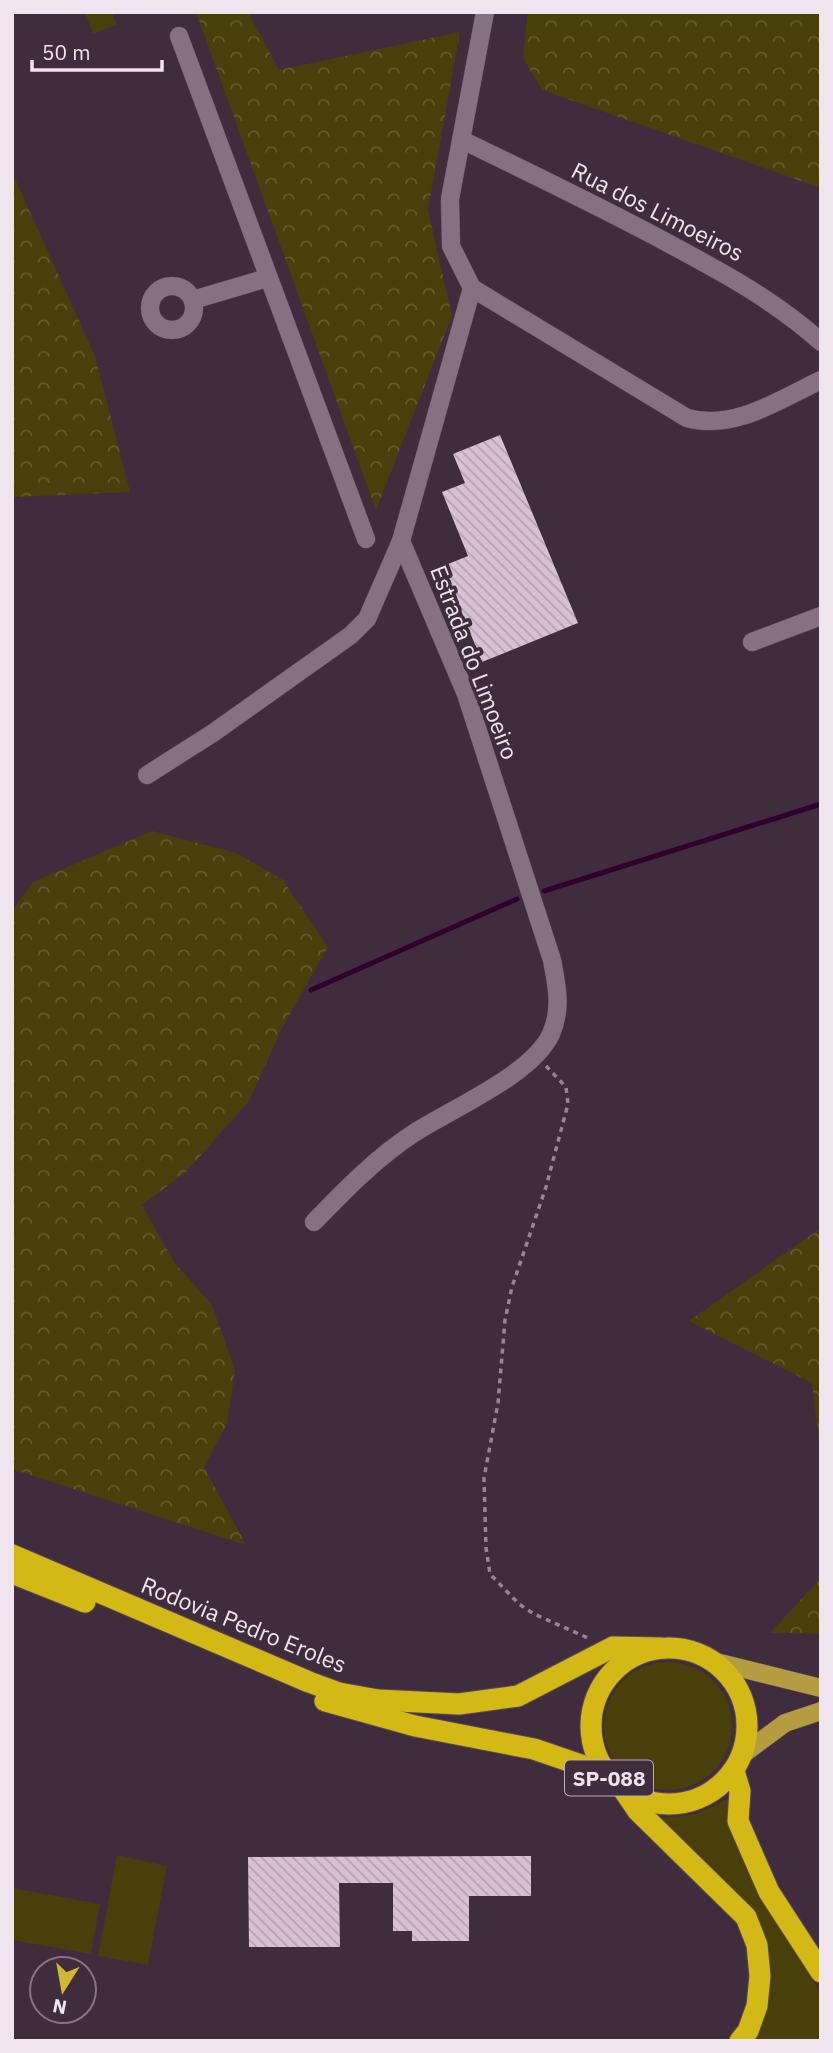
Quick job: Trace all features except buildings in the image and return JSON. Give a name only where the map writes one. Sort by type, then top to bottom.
[{"type":"highway","name":"Rodovia Pedro Eroles","points":[[12,1555],[309,1682],[339,1693],[379,1700],[459,1704],[518,1696],[613,1647],[688,1650],[712,1661],[728,1675],[744,1703],[747,1734],[738,1763],[720,1786],[703,1797],[683,1804],[642,1800],[624,1790],[604,1773],[534,1749],[357,1712],[293,1689],[12,1573]]},
{"type":"highway","name":"Rodovia Pedro Eroles","points":[[604,1773],[593,1748],[590,1725],[594,1703],[604,1682],[619,1665],[639,1653],[661,1648]]},
{"type":"highway","points":[[738,1763],[738,1821],[769,1892],[821,1972]]},
{"type":"highway","points":[[624,1790],[638,1811],[746,1917],[757,1945],[760,1976],[757,2006],[748,2031],[740,2041]]},
{"type":"main road","name":"Rodovia Pedro Eroles","points":[[712,1661],[821,1688]]},
{"type":"main road","name":"Rodovia Pedro Eroles","points":[[738,1763],[785,1723],[821,1711]]},
{"type":"street","points":[[485,12],[450,199],[451,246],[472,288],[687,418],[701,422],[730,421],[821,380]]},
{"type":"street","points":[[179,36],[366,539]]},
{"type":"street","name":"Rua dos Limoeiros","points":[[462,140],[595,204],[749,286],[790,314],[821,342]]},
{"type":"street","points":[[193,300],[267,278]]},
{"type":"street","points":[[147,775],[213,733],[351,635],[367,618],[401,541],[472,288]]},
{"type":"street","name":"Estrada do Limoeiro","points":[[314,1222],[367,1167],[415,1132],[500,1082],[536,1054],[550,1035],[557,1013],[559,995],[552,960],[466,694],[401,541]]},
{"type":"street","points":[[752,642],[821,616]]},
{"type":"path","points":[[536,1054],[566,1087],[568,1104],[549,1177],[515,1276],[505,1320],[498,1403],[484,1478],[486,1548],[490,1574],[520,1604],[561,1627],[613,1647]]},
{"type":"green space","points":[[85,12],[112,12],[117,25],[93,34]]},
{"type":"green space","points":[[196,12],[248,12],[279,70],[460,32],[428,210],[452,316],[376,510]]},
{"type":"green space","points":[[528,12],[821,12],[821,188],[542,90],[523,58]]},
{"type":"green space","points":[[12,172],[95,356],[130,492],[12,497]]},
{"type":"green space","points":[[152,831],[236,853],[283,880],[328,947],[282,1028],[249,1101],[186,1172],[142,1205],[174,1262],[212,1305],[235,1370],[227,1424],[204,1467],[246,1545],[12,1469],[12,911],[33,882]]},
{"type":"green space","points":[[821,1228],[821,1456],[812,1383],[689,1321]]},
{"type":"green space","points":[[821,1578],[821,1634],[770,1633]]},
{"type":"green space","points":[[668,1662],[693,1667],[713,1681],[727,1701],[732,1726],[727,1751],[713,1771],[693,1785],[668,1790],[643,1785],[623,1771],[609,1751],[604,1726],[609,1701],[623,1681],[643,1667]]},
{"type":"green space","points":[[729,1798],[733,1830],[756,1891],[821,1993],[821,2041],[750,2041],[766,2004],[770,1980],[766,1940],[660,1818],[697,1814]]},
{"type":"green space","points":[[117,1855],[167,1866],[148,1965],[98,1956]]},
{"type":"green space","points":[[12,1888],[100,1904],[91,1954],[12,1940]]},
{"type":"waterway","points":[[544,891],[821,804]]},
{"type":"waterway","points":[[311,990],[517,899]]}]
